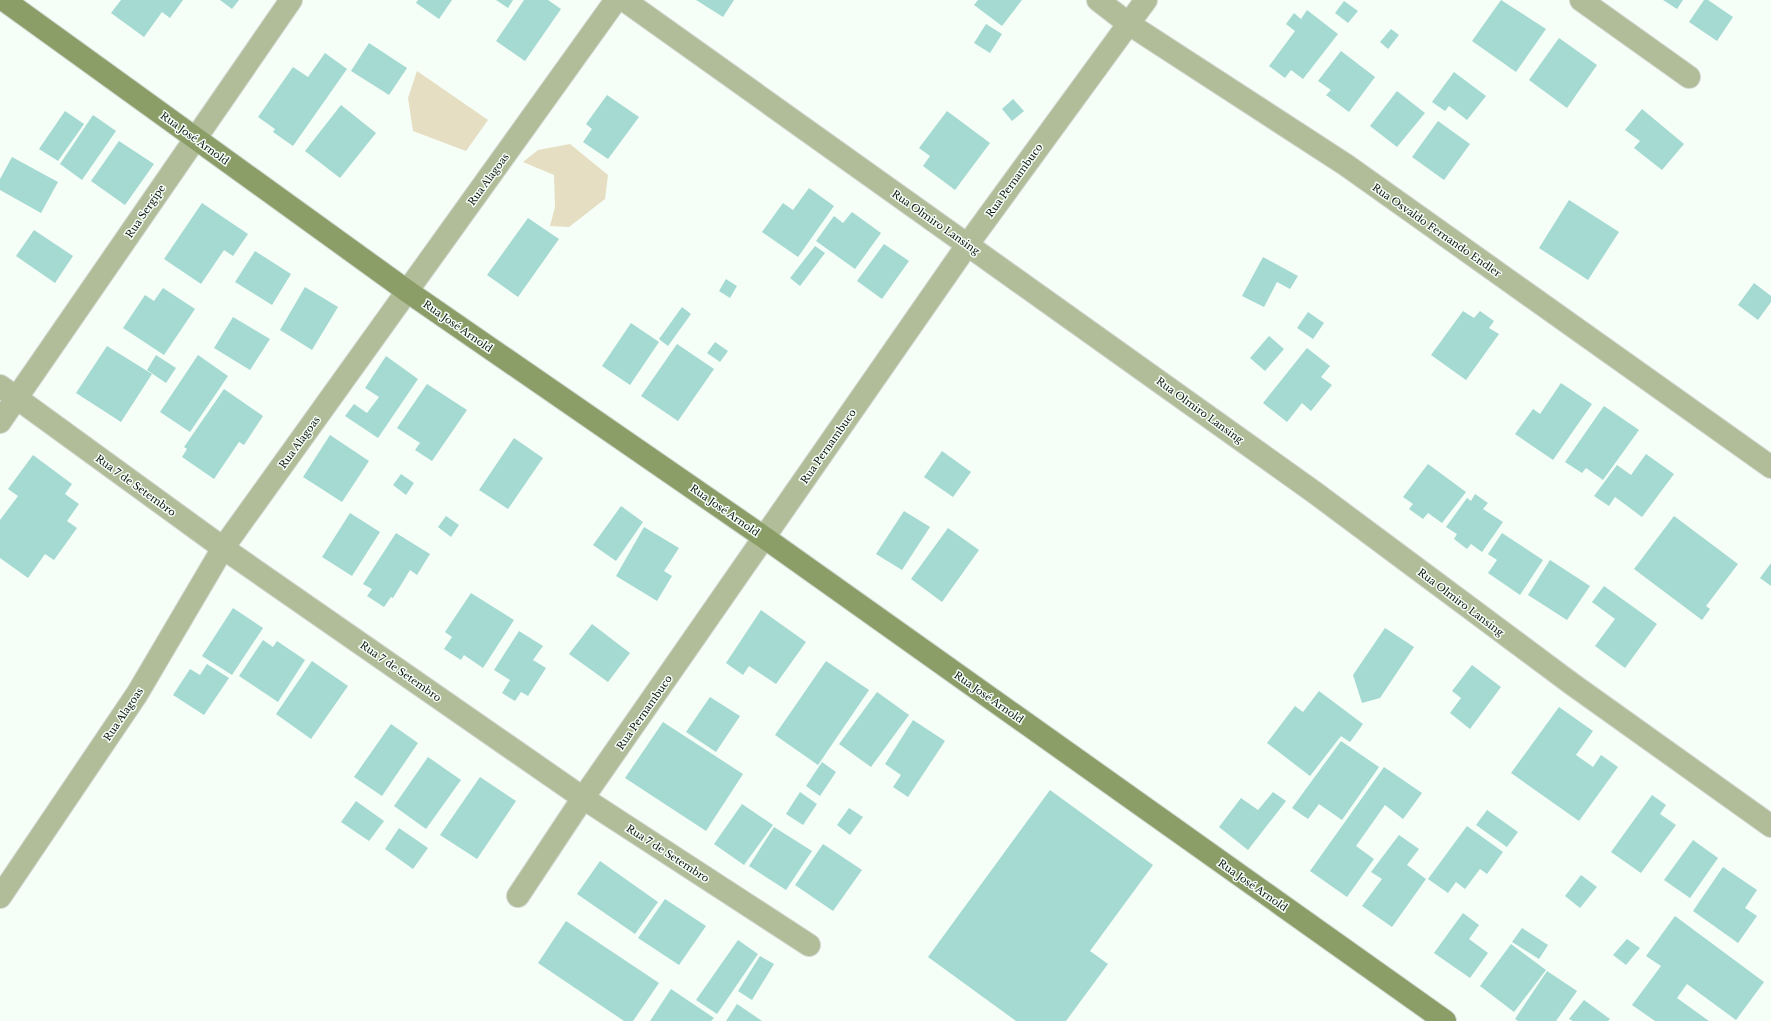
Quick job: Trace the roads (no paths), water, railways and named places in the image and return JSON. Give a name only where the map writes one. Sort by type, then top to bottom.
[{"type":"street","name":"Rua José Arnold","points":[[4,0],[407,291],[765,538],[1445,1021]]},
{"type":"street","name":"Rua Sergipe","points":[[0,422],[8,392],[195,138],[291,0]]},
{"type":"street","name":"Rua Alagoas","points":[[0,897],[137,694],[223,548],[616,0]]},
{"type":"street","name":"Rua Olmiro Lansing","points":[[624,0],[1314,492],[1572,684],[1771,826]]},
{"type":"street","name":"Rua Osvaldo Fernando Endler","points":[[1098,0],[1129,24],[1346,165],[1771,468]]},
{"type":"street","name":"Rua Pernambuco","points":[[518,896],[583,798],[968,244],[1146,0]]},
{"type":"street","points":[[1581,0],[1689,77]]},
{"type":"street","name":"Rua 7 de Setembro","points":[[8,392],[223,548],[583,798],[809,945]]}]
